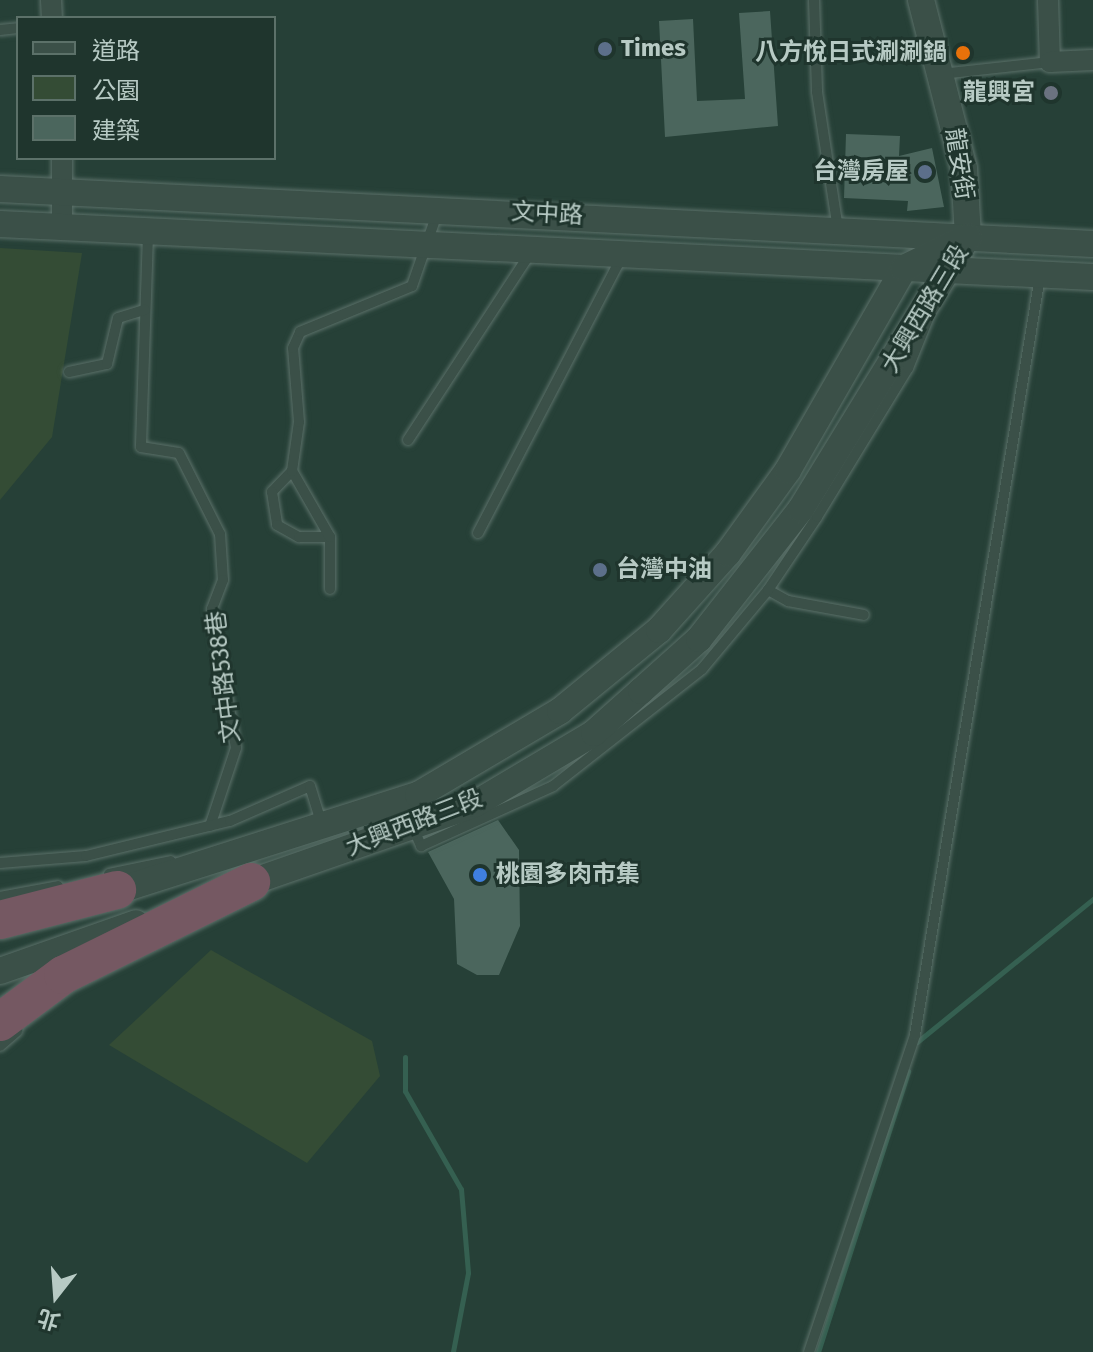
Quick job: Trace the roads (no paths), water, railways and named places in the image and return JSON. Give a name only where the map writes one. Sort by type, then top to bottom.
[{"type":"highway","points":[[14,1022],[63,975],[251,882]]},
{"type":"highway","points":[[0,920],[106,884]]},
{"type":"street","name":"龍安街","points":[[921,0],[964,169],[968,237]]},
{"type":"street","points":[[1048,0],[1050,62],[1093,60]]},
{"type":"street","points":[[62,160],[62,228]]},
{"type":"street","name":"文中路","points":[[0,189],[438,208],[1093,244]]},
{"type":"street","name":"文中路","points":[[0,224],[1093,277]]},
{"type":"street","name":"大興西路三段","points":[[0,933],[106,884],[322,829],[471,770],[560,711],[659,630],[788,470],[904,268],[968,237]]},
{"type":"street","name":"大興西路三段","points":[[0,971],[475,804],[594,733],[699,639],[801,509],[968,237]]},
{"type":"lane","points":[[814,0],[817,92],[838,230]]},
{"type":"lane","points":[[941,74],[1050,62]]},
{"type":"lane","points":[[330,537],[299,537],[277,525],[272,492],[292,471],[299,422],[293,348],[300,332],[412,286],[431,245],[438,208]]},
{"type":"lane","name":"文中路538巷","points":[[148,232],[141,447],[179,453],[220,534],[223,580],[212,609],[236,748],[210,826]]},
{"type":"lane","points":[[408,440],[532,250]]},
{"type":"lane","points":[[478,533],[622,254]]},
{"type":"lane","points":[[809,1352],[915,1035],[1041,274]]},
{"type":"lane","points":[[413,827],[421,846],[553,786],[702,669],[768,590],[908,368],[934,317],[930,299]]},
{"type":"lane","points":[[69,372],[107,364],[118,318],[145,310]]},
{"type":"lane","points":[[292,471],[330,537],[330,589]]},
{"type":"lane","points":[[768,590],[788,601],[864,615]]},
{"type":"lane","points":[[0,863],[86,856],[210,826],[310,786],[322,829],[377,839]]},
{"type":"lane","points":[[38,1013],[119,959],[377,839]]},
{"type":"lane","points":[[0,897],[80,881]]},
{"type":"lane","points":[[0,1046],[14,1022]]},
{"type":"waterway","points":[[917,1042],[1093,899]]},
{"type":"waterway","points":[[405,1057],[405,1091],[461,1189],[468,1273],[453,1352]]},
{"type":"waterway","points":[[818,1352],[908,1071]]},
{"type":"place","name":"Times","points":[[605,49]]},
{"type":"place","name":"八方悅日式涮涮鍋","points":[[963,53]]},
{"type":"place","name":"龍興宮","points":[[1051,93]]},
{"type":"place","name":"台灣房屋","points":[[925,172]]},
{"type":"place","name":"台灣中油","points":[[600,570]]},
{"type":"place","name":"桃園多肉市集","points":[[480,875]]}]
